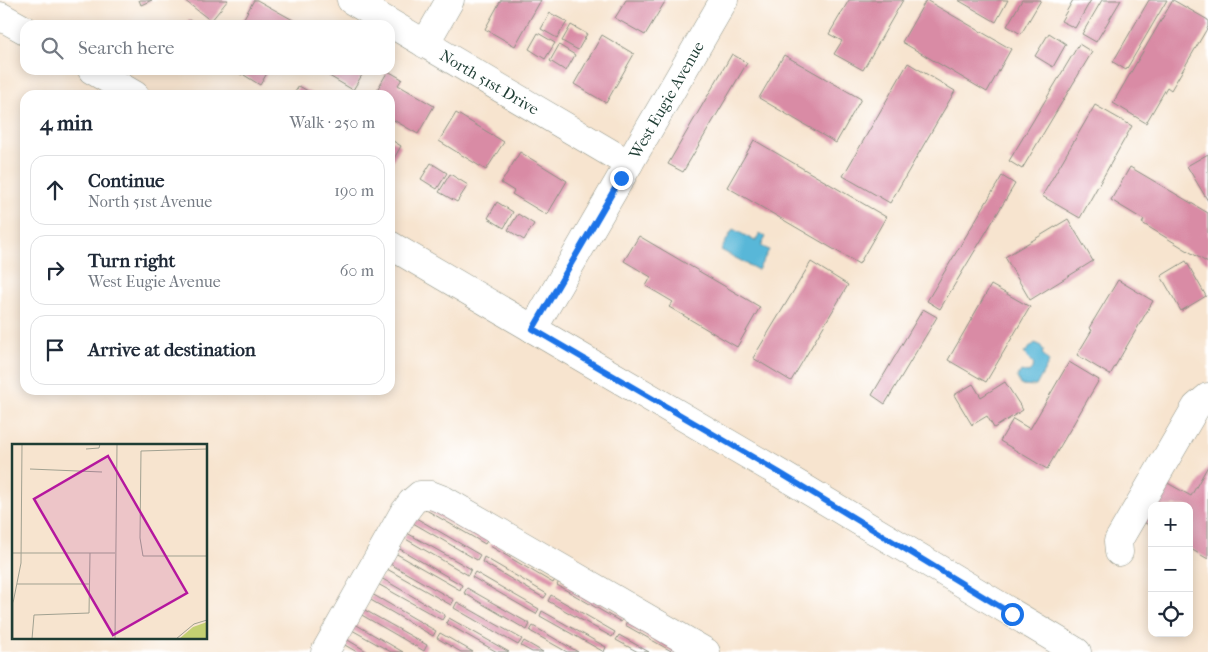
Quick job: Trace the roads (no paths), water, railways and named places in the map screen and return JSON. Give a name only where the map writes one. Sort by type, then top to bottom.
[{"type":"main road","name":"North 51st Drive","points":[[351,0],[385,20]]},
{"type":"main road","points":[[425,44],[450,0]]},
{"type":"main road","name":"West Eugie Avenue","points":[[533,329],[724,0]]},
{"type":"main road","points":[[0,16],[20,27]]},
{"type":"main road","name":"North 51st Drive","points":[[395,26],[629,164]]},
{"type":"main road","points":[[101,75],[126,90]]},
{"type":"main road","points":[[395,248],[780,473],[1077,652]]},
{"type":"main road","points":[[1119,552],[1118,541],[1196,406],[1208,397]]},
{"type":"main road","points":[[325,652],[404,514],[412,502],[420,495],[431,495],[444,500],[706,652]]},
{"type":"water","points":[[733,229],[755,241],[760,233],[766,237],[761,246],[769,250],[758,270],[721,250]]},
{"type":"water","points":[[1035,343],[1040,345],[1044,351],[1042,353],[1049,362],[1036,386],[1020,385],[1017,377],[1021,371],[1029,373],[1034,365],[1024,353]]}]
